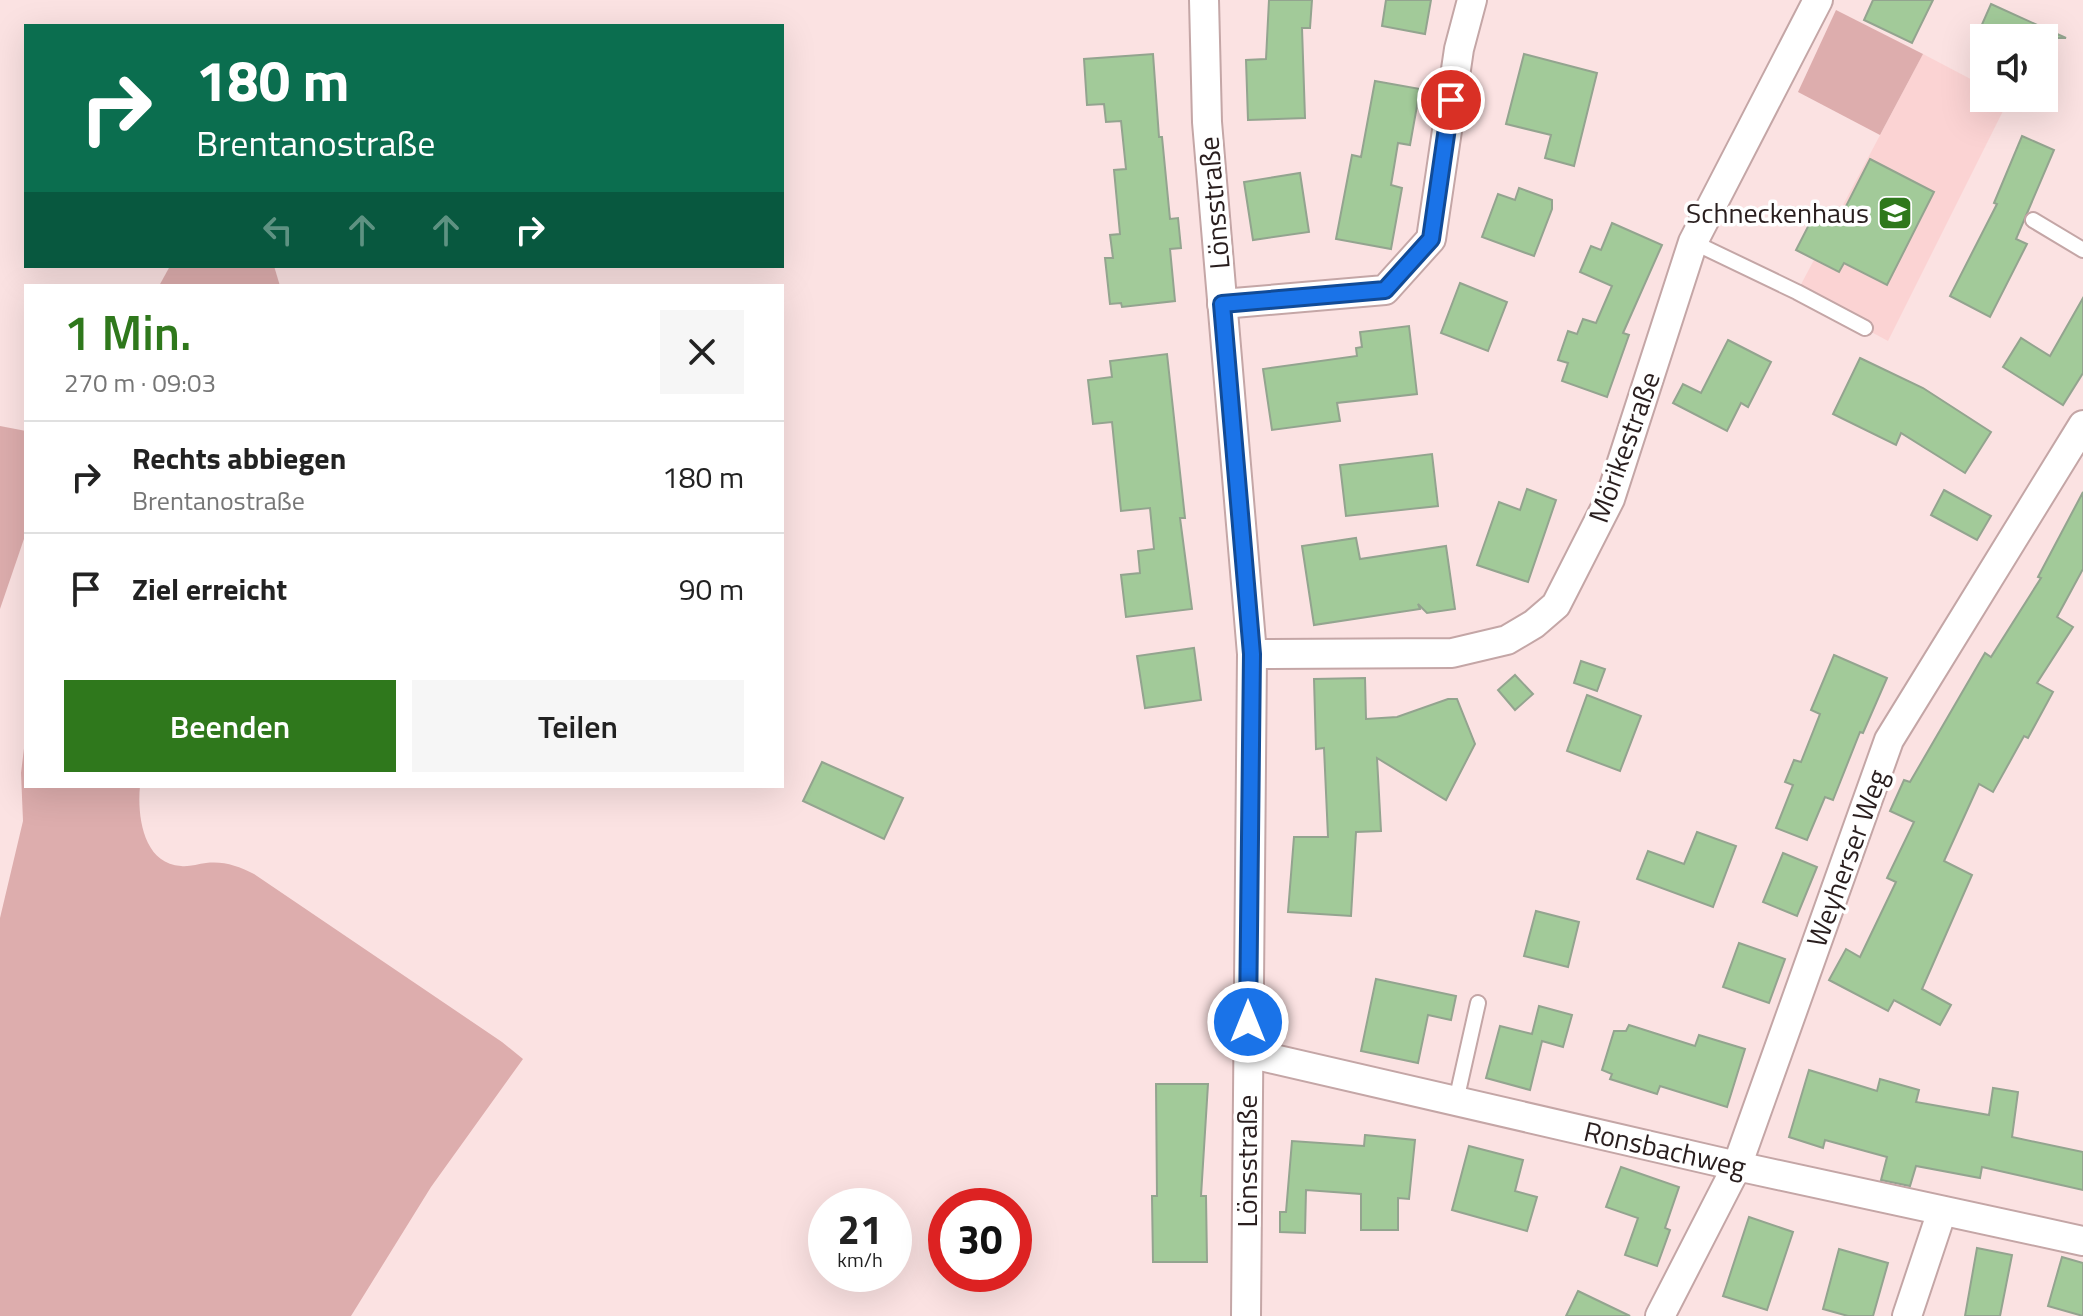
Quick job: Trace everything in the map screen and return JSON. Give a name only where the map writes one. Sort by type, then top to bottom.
[{"type":"street","name":"Lönsstraße","points":[[1204,0],[1207,122],[1252,654],[1246,1316]]},
{"type":"street","points":[[1222,304],[1385,290],[1431,239],[1459,49],[1472,0]]},
{"type":"street","name":"Mörikestraße","points":[[1252,654],[1452,653],[1507,640],[1534,624],[1556,605],[1610,499],[1693,242],[1818,0]]},
{"type":"street","name":"Weyherser Weg","points":[[1660,1316],[1737,1166],[1889,740],[2083,425]]},
{"type":"street","name":"Ronsbachweg","points":[[1248,1053],[1737,1166],[2083,1241]]},
{"type":"street","points":[[1907,1316],[1942,1211]]},
{"type":"lane","points":[[2033,220],[2083,250]]},
{"type":"lane","points":[[1693,242],[1865,328]]},
{"type":"lane","points":[[1456,1101],[1478,1003]]},
{"type":"shaded area","points":[[1836,10],[1923,54],[1880,135],[1798,92]]},
{"type":"shaded area","name":"Schneckenhaus","points":[[1923,54],[1970,79],[1970,112],[2002,112],[1888,341],[1797,292]]},
{"type":"shaded area","points":[[169,268],[275,268],[279,284],[160,284]]},
{"type":"shaded area","points":[[0,426],[24,431],[24,539],[0,609]]},
{"type":"shaded area","points":[[24,748],[24,788],[140,788],[145,836],[158,857],[181,866],[225,863],[254,874],[523,1059],[431,1187],[351,1316],[0,1316],[0,918],[23,821],[21,773]]},
{"type":"building","points":[[1269,0],[1312,0],[1310,28],[1302,28],[1305,118],[1248,120],[1246,60],[1266,59]]},
{"type":"building","points":[[1386,0],[1431,0],[1425,34],[1382,26]]},
{"type":"building","points":[[1873,0],[1933,0],[1912,43],[1864,20]]},
{"type":"building","points":[[1991,4],[2035,24],[1982,24]]},
{"type":"building","points":[[1153,54],[1159,137],[1162,137],[1170,219],[1178,218],[1181,248],[1170,249],[1175,301],[1122,307],[1121,303],[1110,304],[1105,258],[1113,258],[1110,235],[1120,234],[1114,170],[1126,169],[1121,121],[1106,122],[1104,104],[1087,105],[1084,59]]},
{"type":"building","points":[[1524,54],[1597,73],[1574,166],[1545,158],[1551,135],[1506,124]]},
{"type":"building","points":[[1375,81],[1420,89],[1410,145],[1398,143],[1391,185],[1402,188],[1391,249],[1336,239],[1352,155],[1361,157]]},
{"type":"building","points":[[2022,136],[2054,150],[2016,239],[2027,244],[1990,317],[1950,296],[1997,204],[1994,203]]},
{"type":"building","points":[[1870,159],[1934,192],[1887,285],[1844,263],[1839,272],[1796,250],[1816,211],[1838,222]]},
{"type":"building","points":[[1300,173],[1309,232],[1253,240],[1244,182]]},
{"type":"building","points":[[1519,188],[1552,200],[1552,209],[1534,256],[1482,237],[1498,194],[1515,200]]},
{"type":"building","points":[[1612,223],[1662,245],[1623,333],[1629,335],[1607,397],[1562,381],[1568,363],[1558,360],[1568,331],[1577,334],[1583,319],[1596,323],[1612,286],[1580,272],[1591,246],[1601,250]]},
{"type":"building","points":[[1460,283],[1507,302],[1488,351],[1441,333]]},
{"type":"building","points":[[2083,298],[2083,373],[2063,405],[2003,367],[2021,338],[2050,356]]},
{"type":"building","points":[[1409,326],[1417,394],[1337,403],[1340,421],[1272,430],[1263,369],[1357,356],[1356,348],[1362,347],[1360,332]]},
{"type":"building","points":[[1728,340],[1771,362],[1748,407],[1741,403],[1727,431],[1673,403],[1683,384],[1701,393]]},
{"type":"building","points":[[1167,354],[1185,518],[1180,518],[1192,609],[1126,617],[1121,575],[1140,573],[1138,551],[1154,549],[1150,508],[1121,511],[1112,422],[1093,424],[1088,380],[1112,377],[1110,361]]},
{"type":"building","points":[[1860,358],[1923,388],[1991,432],[1965,473],[1901,433],[1896,445],[1833,414]]},
{"type":"building","points":[[1432,454],[1438,506],[1346,516],[1340,465]]},
{"type":"building","points":[[1527,489],[1556,500],[1528,582],[1477,565],[1499,502],[1520,510]]},
{"type":"building","points":[[1944,490],[1991,516],[1977,540],[1931,515]]},
{"type":"building","points":[[2083,492],[2083,569],[2057,617],[2073,627],[2037,683],[2053,692],[1993,792],[1979,784],[1944,861],[1972,875],[1922,989],[1951,1005],[1940,1025],[1894,1000],[1888,1011],[1829,980],[1846,949],[1860,957],[1896,882],[1887,878],[1914,822],[1890,811],[1904,780],[1910,782],[1985,653],[1991,657],[2041,578],[2038,577]]},
{"type":"building","points":[[1356,538],[1360,559],[1446,546],[1455,609],[1427,613],[1418,604],[1420,609],[1314,625],[1302,546]]},
{"type":"building","points":[[1194,648],[1201,700],[1145,708],[1137,656]]},
{"type":"building","points":[[1834,655],[1887,678],[1863,733],[1860,732],[1833,800],[1825,797],[1807,840],[1776,828],[1793,785],[1785,782],[1794,760],[1801,762],[1820,714],[1811,710]]},
{"type":"building","points":[[1581,661],[1605,669],[1597,691],[1574,683]]},
{"type":"building","points":[[1515,675],[1533,694],[1515,710],[1498,690]]},
{"type":"building","points":[[1365,678],[1366,719],[1397,717],[1448,699],[1457,699],[1475,744],[1446,800],[1377,758],[1381,831],[1356,832],[1351,916],[1288,912],[1294,837],[1328,837],[1324,748],[1316,749],[1314,679]]},
{"type":"building","points":[[1587,695],[1641,716],[1620,771],[1567,751]]},
{"type":"building","points":[[822,762],[903,798],[884,839],[803,801]]},
{"type":"building","points":[[1697,832],[1736,846],[1713,907],[1637,879],[1648,851],[1684,864]]},
{"type":"building","points":[[1783,853],[1817,867],[1797,916],[1763,902]]},
{"type":"building","points":[[1536,911],[1579,922],[1568,967],[1524,956]]},
{"type":"building","points":[[1739,943],[1785,959],[1769,1003],[1723,987]]},
{"type":"building","points":[[1376,979],[1456,996],[1451,1020],[1428,1015],[1418,1063],[1361,1051]]},
{"type":"building","points":[[1539,1006],[1572,1015],[1563,1047],[1542,1041],[1530,1090],[1486,1078],[1500,1026],[1532,1034]]},
{"type":"building","points":[[1629,1025],[1695,1046],[1699,1035],[1745,1049],[1727,1107],[1660,1086],[1657,1094],[1610,1079],[1612,1074],[1602,1070],[1614,1031],[1626,1031]]},
{"type":"building","points":[[1809,1070],[1877,1091],[1880,1079],[1919,1090],[1916,1102],[1989,1115],[1993,1088],[2018,1092],[2012,1137],[2083,1152],[2083,1190],[1982,1167],[1980,1178],[1916,1166],[1910,1186],[1881,1180],[1887,1157],[1825,1140],[1823,1148],[1789,1137]]},
{"type":"building","points":[[1156,1084],[1208,1084],[1201,1196],[1206,1196],[1207,1262],[1153,1262],[1152,1196],[1157,1196]]},
{"type":"building","points":[[1365,1135],[1415,1140],[1409,1199],[1398,1198],[1398,1230],[1361,1230],[1361,1194],[1306,1190],[1305,1233],[1280,1232],[1280,1212],[1286,1212],[1292,1141],[1364,1146]]},
{"type":"building","points":[[1469,1146],[1523,1160],[1515,1191],[1537,1197],[1527,1231],[1452,1210]]},
{"type":"building","points":[[1621,1167],[1679,1187],[1665,1228],[1670,1230],[1657,1266],[1625,1255],[1638,1218],[1606,1207]]},
{"type":"building","points":[[1749,1217],[1793,1232],[1767,1310],[1723,1296]]},
{"type":"building","points":[[1977,1248],[2012,1255],[2000,1316],[1965,1316]]},
{"type":"building","points":[[1839,1249],[1888,1263],[1873,1316],[1848,1316],[1823,1309]]},
{"type":"building","points":[[2062,1257],[2083,1263],[2083,1316],[2048,1306]]},
{"type":"building","points":[[1578,1291],[1630,1316],[1566,1316]]},
{"type":"place","name":"Schneckenhaus","points":[[1895,213]]},
{"type":"route","points":[[1248,1022],[1252,654],[1222,304],[1385,290],[1431,239],[1451,100]]}]
